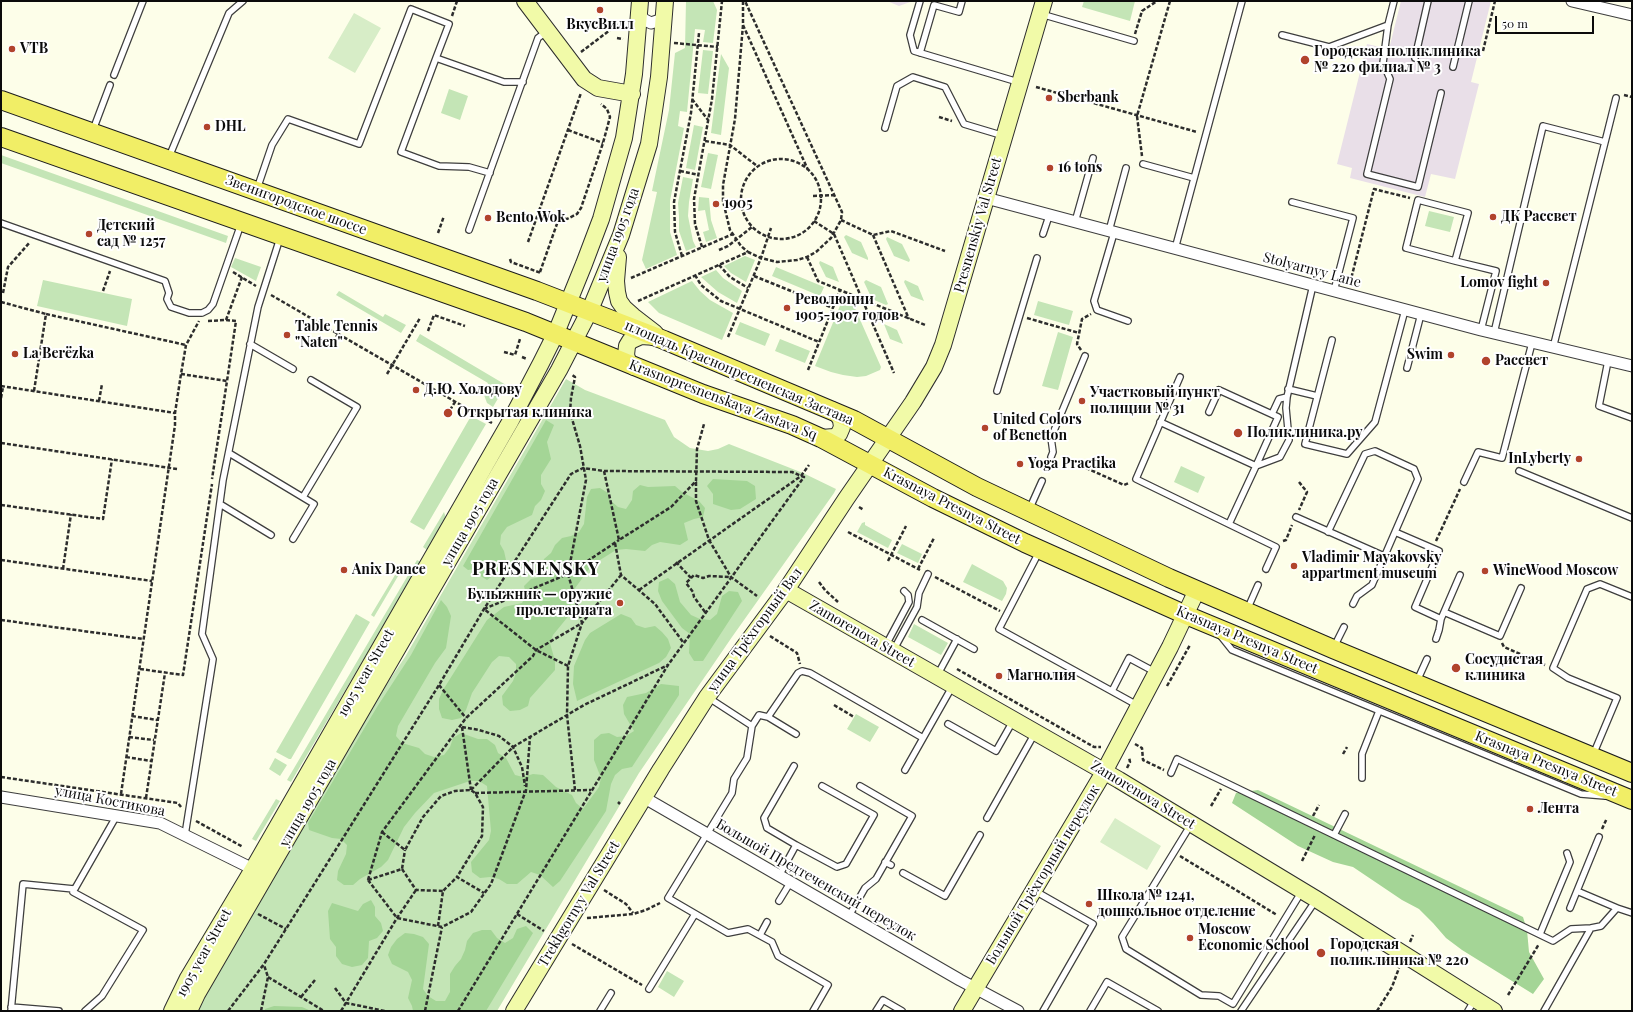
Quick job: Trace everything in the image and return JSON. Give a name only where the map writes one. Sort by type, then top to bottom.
[{"type":"main road","points":[[525,1],[584,79],[598,88],[632,94]]},
{"type":"main road","name":"улица 1905 года","points":[[556,333],[603,213],[624,138],[632,94],[640,6]]},
{"type":"main road","name":"улица 1905 года","points":[[188,1011],[575,341],[590,310],[621,235],[649,144],[659,77],[664,6]]},
{"type":"main road","name":"Presnenskiy Val Street","points":[[870,464],[913,402],[934,367],[943,345],[1042,8]]},
{"type":"main road","points":[[634,74],[639,66],[648,63],[656,68],[659,77]]},
{"type":"main road","name":"Звенигородское шоссе","points":[[1,100],[590,310]]},
{"type":"main road","points":[[1,137],[575,341]]},
{"type":"main road","points":[[621,235],[616,281],[620,301],[624,308],[661,339]]},
{"type":"main road","name":"площадь Краснопресненская Застава","points":[[590,310],[832,410],[888,438]]},
{"type":"main road","name":"1905 year Street","points":[[172,1011],[188,978],[253,869],[510,422],[556,333]]},
{"type":"main road","points":[[634,367],[628,361],[626,355],[627,346],[630,341],[641,336],[661,339]]},
{"type":"main road","name":"Krasnopresnenskaya Zastava Sq","points":[[575,341],[634,367],[703,394],[792,425],[821,438],[870,464]]},
{"type":"main road","points":[[821,438],[834,437],[839,434],[842,427],[841,420],[832,410]]},
{"type":"main road","name":"Krasnaya Presnya Street","points":[[888,438],[977,487],[1196,590],[1333,650],[1632,773]]},
{"type":"main road","name":"Krasnaya Presnya Street","points":[[870,464],[933,498],[1040,550],[1213,627],[1630,799]]},
{"type":"main road","name":"улица Трёхгорный Вал","points":[[643,797],[707,697],[786,590],[870,464]]},
{"type":"main road","name":"Zamorenova Street","points":[[786,590],[1104,772],[1302,890],[1471,1005],[1494,1011]]},
{"type":"main road","name":"Большой Трёхгорный переулок","points":[[962,1011],[1104,772],[1157,673],[1186,615],[1196,590]]},
{"type":"main road","name":"Trekhgornyy Val Street","points":[[514,1011],[643,797]]},
{"type":"street","points":[[1572,1],[1587,3],[1632,15]]},
{"type":"street","points":[[640,6],[643,19],[651,23],[660,20],[664,6]]},
{"type":"street","name":"Stolyarnyy Lane","points":[[986,198],[1481,330],[1608,361],[1631,364]]},
{"type":"street","name":"улица Костикова","points":[[1,797],[117,814],[160,823],[185,834],[253,869]]},
{"type":"street","name":"Большой Предтеченский переулок","points":[[643,797],[790,883],[1018,1011]]},
{"type":"lane","points":[[114,75],[143,1]]},
{"type":"lane","points":[[169,160],[229,13],[243,1]]},
{"type":"lane","points":[[920,1],[910,36],[914,51],[1020,83]]},
{"type":"lane","points":[[920,53],[934,5],[959,12],[962,1]]},
{"type":"lane","points":[[1175,249],[1242,1]]},
{"type":"lane","points":[[1394,1],[1388,25],[1383,62],[1390,79],[1366,174],[1418,187],[1442,93]]},
{"type":"lane","points":[[1414,58],[1428,1]]},
{"type":"lane","points":[[1453,67],[1469,1]]},
{"type":"lane","points":[[1042,8],[1134,40]]},
{"type":"lane","points":[[256,191],[272,145],[288,119],[359,144],[411,9],[449,24],[401,152],[439,166],[469,167],[490,173]]},
{"type":"lane","points":[[1282,35],[1329,47],[1388,25]]},
{"type":"lane","points":[[469,230],[538,38],[548,31]]},
{"type":"lane","points":[[436,58],[504,82],[522,82]]},
{"type":"lane","points":[[884,128],[897,86],[913,77],[945,87],[964,124],[1004,136]]},
{"type":"lane","points":[[92,132],[110,85]]},
{"type":"lane","points":[[1553,348],[1616,98]]},
{"type":"lane","points":[[1494,333],[1543,126],[1605,142]]},
{"type":"lane","points":[[1075,222],[1094,158]]},
{"type":"lane","points":[[1143,164],[1194,178]]},
{"type":"lane","points":[[1126,168],[1094,301],[1097,310],[1128,321]]},
{"type":"lane","points":[[1455,261],[1468,213],[1418,200],[1406,248],[1455,261],[1496,271],[1481,330]]},
{"type":"lane","points":[[1292,202],[1353,218],[1334,291]]},
{"type":"lane","points":[[1043,234],[1049,216]]},
{"type":"lane","points":[[1,223],[165,281],[170,293],[167,299],[171,307],[189,313],[202,313],[208,310],[213,304],[242,222]]},
{"type":"lane","points":[[185,834],[213,659],[202,634],[220,504],[250,344],[262,290],[281,236]]},
{"type":"lane","points":[[997,391],[1036,258]]},
{"type":"lane","points":[[1160,422],[1256,466],[1280,457],[1288,440],[1286,408],[1288,389],[1313,286]]},
{"type":"lane","points":[[1332,340],[1305,444],[1347,454],[1375,422],[1405,310]]},
{"type":"lane","points":[[1407,368],[1421,314]]},
{"type":"lane","points":[[1464,482],[1478,452],[1502,458],[1532,343]]},
{"type":"lane","points":[[250,344],[293,369]]},
{"type":"lane","points":[[1051,457],[1053,452],[1051,438],[1085,356]]},
{"type":"lane","points":[[1608,361],[1599,406],[1632,418]]},
{"type":"lane","points":[[1180,377],[1136,479],[1276,547],[1266,569]]},
{"type":"lane","points":[[303,497],[357,407],[311,380]]},
{"type":"lane","points":[[1288,389],[1317,396]]},
{"type":"lane","points":[[1208,412],[1219,390],[1278,417],[1229,524]]},
{"type":"lane","points":[[1272,414],[1280,399],[1287,397]]},
{"type":"lane","points":[[1328,532],[1365,454],[1375,451],[1414,469],[1418,479],[1372,585],[1357,596],[1353,604]]},
{"type":"lane","points":[[229,454],[314,504],[294,539]]},
{"type":"lane","points":[[1519,470],[1632,518]]},
{"type":"lane","points":[[1028,512],[1042,481]]},
{"type":"lane","points":[[220,504],[271,535]]},
{"type":"lane","points":[[1296,517],[1384,556]]},
{"type":"lane","points":[[1395,532],[1439,551],[1415,607],[1441,619]]},
{"type":"lane","points":[[1040,550],[1026,580],[999,630],[1140,706]]},
{"type":"lane","points":[[889,650],[917,607],[919,593],[928,574]]},
{"type":"lane","points":[[1436,638],[1440,630],[1441,619],[1460,575]]},
{"type":"lane","points":[[1592,757],[1617,698],[1568,678],[1553,668],[1587,589],[1600,584],[1632,597]]},
{"type":"lane","points":[[1246,612],[1258,585]]},
{"type":"lane","points":[[1444,612],[1500,636],[1521,588]]},
{"type":"lane","points":[[889,650],[908,606],[908,595],[904,591]]},
{"type":"lane","points":[[922,620],[974,649]]},
{"type":"lane","points":[[1333,650],[1344,626]]},
{"type":"lane","points":[[1213,627],[1232,650],[1379,711],[1581,794],[1630,799]]},
{"type":"lane","points":[[937,677],[958,640]]},
{"type":"lane","points":[[1112,691],[1129,658],[1157,673]]},
{"type":"lane","points":[[1416,683],[1427,659]]},
{"type":"lane","points":[[768,718],[798,673],[802,671],[810,673],[923,738]]},
{"type":"lane","points":[[904,770],[953,686]]},
{"type":"lane","points":[[707,697],[752,726]]},
{"type":"lane","points":[[1362,778],[1362,754],[1379,711]]},
{"type":"lane","points":[[796,734],[768,718],[759,715],[752,726],[747,758],[734,779],[732,793],[668,898],[728,933],[748,928],[772,942],[778,956],[828,985],[813,1011]]},
{"type":"lane","points":[[948,724],[996,752],[1014,720]]},
{"type":"lane","points":[[987,818],[1035,732]]},
{"type":"lane","points":[[1171,773],[1177,760],[1553,941],[1571,929],[1601,926],[1618,908]]},
{"type":"lane","points":[[794,766],[764,818],[767,828],[837,867],[846,864],[874,815],[822,786]]},
{"type":"lane","points":[[849,916],[865,888],[888,864],[912,816],[860,786]]},
{"type":"lane","points":[[85,1011],[102,996],[143,930],[73,892],[117,814]]},
{"type":"lane","points":[[1334,835],[1345,814]]},
{"type":"lane","points":[[1192,824],[1122,936],[1126,949],[1200,995],[1219,996],[1233,1004],[1302,890]]},
{"type":"lane","points":[[903,872],[945,896],[980,835]]},
{"type":"lane","points":[[1570,908],[1599,837]]},
{"type":"lane","points":[[779,876],[796,845]]},
{"type":"lane","points":[[1540,934],[1570,862],[1566,853]]},
{"type":"lane","points":[[779,901],[790,883]]},
{"type":"lane","points":[[59,1011],[11,1009],[23,884],[74,889]]},
{"type":"lane","points":[[1034,890],[1093,924],[1043,1011]]},
{"type":"lane","points":[[1577,891],[1632,914]]},
{"type":"lane","points":[[1241,1011],[1316,899]]},
{"type":"lane","points":[[650,989],[695,914]]},
{"type":"lane","points":[[760,935],[767,922]]},
{"type":"lane","points":[[1544,1011],[1591,928]]},
{"type":"lane","points":[[1090,1011],[1107,982],[1158,1011]]},
{"type":"lane","points":[[600,1011],[611,993]]},
{"type":"lane","points":[[876,1011],[883,1000],[902,1011]]},
{"type":"path","points":[[449,24],[458,1]]},
{"type":"path","points":[[702,247],[698,237],[693,213],[694,199],[709,120],[722,1]]},
{"type":"path","points":[[744,1],[842,212],[834,234],[824,246],[807,257],[787,262],[777,262],[761,258],[748,252],[736,240],[730,230],[723,202],[723,185],[735,118],[744,1]]},
{"type":"path","points":[[1134,40],[1142,11],[1157,1]]},
{"type":"path","points":[[1143,164],[1137,116],[1170,1]]},
{"type":"path","points":[[1483,51],[1495,1]]},
{"type":"path","points":[[579,54],[618,24]]},
{"type":"path","points":[[743,25],[809,170],[817,182],[820,196],[819,209],[814,221],[804,231],[791,237],[777,239],[768,237],[752,227],[744,216],[741,196],[748,176],[757,166],[770,160],[784,159],[797,162],[809,170]]},
{"type":"path","points":[[682,256],[675,232],[674,202],[692,99],[699,33]]},
{"type":"path","points":[[682,44],[718,47]]},
{"type":"path","points":[[1036,87],[1206,135]]},
{"type":"path","points":[[528,242],[581,96],[587,98]]},
{"type":"path","points":[[692,99],[709,120]]},
{"type":"path","points":[[539,211],[559,218],[567,219],[573,217],[582,208],[610,117],[607,109],[599,102]]},
{"type":"path","points":[[568,130],[603,143]]},
{"type":"path","points":[[705,141],[730,145],[757,166]]},
{"type":"path","points":[[680,171],[699,174]]},
{"type":"path","points":[[1350,283],[1374,189],[1418,200]]},
{"type":"path","points":[[813,196],[834,195]]},
{"type":"path","points":[[438,233],[444,216]]},
{"type":"path","points":[[540,272],[559,218]]},
{"type":"path","points":[[840,220],[873,235],[891,231],[945,251]]},
{"type":"path","points":[[814,221],[834,234],[894,373]]},
{"type":"path","points":[[719,250],[736,240],[752,227]]},
{"type":"path","points":[[728,337],[754,276],[771,228]]},
{"type":"path","points":[[627,280],[733,234]]},
{"type":"path","points":[[3,293],[8,267],[35,235]]},
{"type":"path","points":[[873,235],[909,319]]},
{"type":"path","points":[[634,294],[637,302],[748,252]]},
{"type":"path","points":[[807,257],[818,281],[924,325]]},
{"type":"path","points":[[510,259],[511,262],[531,268],[540,272],[543,276]]},
{"type":"path","points":[[103,291],[113,263]]},
{"type":"path","points":[[719,265],[730,277],[748,288]]},
{"type":"path","points":[[226,267],[262,290],[492,423]]},
{"type":"path","points":[[695,275],[701,285],[721,301],[819,342]]},
{"type":"path","points":[[754,276],[833,308]]},
{"type":"path","points":[[808,370],[840,290]]},
{"type":"path","points":[[1,302],[46,314],[186,345],[121,794]]},
{"type":"path","points":[[1085,356],[1076,344],[1082,319],[1097,310]]},
{"type":"path","points":[[34,391],[46,314]]},
{"type":"path","points":[[428,331],[434,316],[465,326]]},
{"type":"path","points":[[1019,316],[1079,333]]},
{"type":"path","points":[[387,374],[420,318]]},
{"type":"path","points":[[140,669],[183,675],[236,321],[226,320]]},
{"type":"path","points":[[333,342],[338,334]]},
{"type":"path","points":[[504,352],[515,355],[520,339]]},
{"type":"path","points":[[181,374],[227,381]]},
{"type":"path","points":[[575,377],[570,412],[580,446],[586,480],[568,574],[582,623],[568,666],[567,715],[575,790]]},
{"type":"path","points":[[99,401],[102,384]]},
{"type":"path","points":[[1,398],[2,386],[175,413]]},
{"type":"path","points":[[450,410],[455,402]]},
{"type":"path","points":[[704,424],[698,449],[696,501],[709,540],[731,577],[757,596]]},
{"type":"path","points":[[1,443],[177,469]]},
{"type":"path","points":[[1,505],[104,519],[112,459]]},
{"type":"path","points":[[1075,463],[1124,485],[1136,479]]},
{"type":"path","points":[[639,590],[676,562],[801,476],[809,465]]},
{"type":"path","points":[[228,1011],[264,964],[439,685],[484,609],[571,474],[583,468],[604,471],[792,472],[801,476],[804,478],[683,642],[668,665],[458,1011]]},
{"type":"path","points":[[604,471],[619,540]]},
{"type":"path","points":[[484,609],[568,574],[671,507],[696,481]]},
{"type":"path","points":[[1432,548],[1464,482]]},
{"type":"path","points":[[859,507],[864,510]]},
{"type":"path","points":[[62,569],[71,514]]},
{"type":"path","points":[[888,561],[906,526]]},
{"type":"path","points":[[918,568],[934,538]]},
{"type":"path","points":[[615,543],[621,575],[655,604],[683,642]]},
{"type":"path","points":[[1,560],[152,581]]},
{"type":"path","points":[[676,562],[691,578]]},
{"type":"path","points":[[368,880],[382,832],[461,723],[533,656],[536,650],[582,623],[621,575]]},
{"type":"path","points":[[705,612],[686,583],[694,575],[703,578],[709,576],[731,577]]},
{"type":"path","points":[[819,582],[830,595],[843,605]]},
{"type":"path","points":[[484,609],[536,650],[568,666]]},
{"type":"path","points":[[1,620],[144,639]]},
{"type":"path","points":[[769,636],[797,653],[802,671]]},
{"type":"path","points":[[1500,636],[1504,647],[1527,657]]},
{"type":"path","points":[[945,662],[1094,747]]},
{"type":"path","points":[[471,790],[513,747],[584,705],[668,665]]},
{"type":"path","points":[[146,798],[164,673]]},
{"type":"path","points":[[439,685],[466,718]]},
{"type":"path","points":[[834,705],[854,716]]},
{"type":"path","points":[[132,716],[157,720]]},
{"type":"path","points":[[461,723],[471,790]]},
{"type":"path","points":[[462,727],[479,730],[498,736],[513,747],[522,767],[526,790]]},
{"type":"path","points":[[129,737],[154,740]]},
{"type":"path","points":[[368,880],[396,918],[440,926],[470,912],[491,884],[526,790],[530,737]]},
{"type":"path","points":[[1135,743],[1142,748],[1143,760],[1171,773]]},
{"type":"path","points":[[1343,754],[1347,747]]},
{"type":"path","points":[[126,757],[152,761]]},
{"type":"path","points":[[1,777],[178,803],[188,817],[243,847]]},
{"type":"path","points":[[416,890],[402,869],[405,850],[423,817],[441,796],[455,791],[471,790],[475,793],[483,806],[482,836],[457,877],[443,891],[440,926],[425,1011]]},
{"type":"path","points":[[475,793],[526,790],[592,790]]},
{"type":"path","points":[[1212,806],[1220,791]]},
{"type":"path","points":[[382,832],[405,850]]},
{"type":"path","points":[[1302,861],[1312,840]]},
{"type":"path","points":[[1174,852],[1284,920]]},
{"type":"path","points":[[368,880],[402,869]]},
{"type":"path","points":[[457,877],[484,893]]},
{"type":"path","points":[[416,890],[443,891]]},
{"type":"path","points":[[341,1011],[396,918],[416,890]]},
{"type":"path","points":[[604,890],[626,904],[633,914]]},
{"type":"path","points":[[587,918],[633,914],[646,910],[668,898]]},
{"type":"path","points":[[253,912],[286,929]]},
{"type":"path","points":[[517,914],[544,932]]},
{"type":"path","points":[[1410,942],[1413,935]]},
{"type":"path","points":[[572,944],[650,989]]},
{"type":"path","points":[[1508,995],[1537,950]]},
{"type":"path","points":[[261,1011],[268,977],[264,964]]},
{"type":"path","points":[[1377,1011],[1392,987],[1400,967]]},
{"type":"path","points":[[268,977],[324,1011]]},
{"type":"path","points":[[301,997],[315,980]]},
{"type":"path","points":[[335,988],[346,1003],[385,1011]]},
{"type":"shaded area","points":[[887,1],[913,1],[899,6]]},
{"type":"shaded area","points":[[1401,1],[1491,1],[1471,82],[1479,84],[1455,179],[1431,174],[1425,197],[1350,178],[1352,168],[1337,164],[1367,44],[1389,49]]},
{"type":"green space","points":[[686,1],[713,1],[717,10],[713,43],[703,42],[705,30],[695,29],[687,112],[680,111],[678,126],[684,128],[670,201],[670,232],[677,255],[646,269],[642,260],[657,192],[652,191],[669,110],[675,53],[685,48]]},
{"type":"green space","points":[[1084,1],[1135,1],[1130,21],[1082,7]]},
{"type":"green space","points":[[354,13],[381,28],[355,73],[328,58]]},
{"type":"green space","points":[[703,50],[713,51],[708,94],[698,93]]},
{"type":"green space","points":[[721,54],[729,68],[721,135],[711,133]]},
{"type":"green space","points":[[449,89],[468,96],[460,120],[441,113]]},
{"type":"green space","points":[[694,125],[703,127],[695,170],[686,168]]},
{"type":"green space","points":[[708,153],[718,155],[711,189],[701,187]]},
{"type":"green space","points":[[1,155],[228,236],[226,243],[1,163]]},
{"type":"green space","points":[[683,177],[693,179],[688,216],[693,241],[696,247],[686,251],[679,231],[678,203]]},
{"type":"green space","points":[[699,197],[709,198],[711,220],[717,238],[706,242],[703,232],[709,230],[705,210],[698,211]]},
{"type":"green space","points":[[1429,211],[1454,217],[1450,232],[1425,226]]},
{"type":"green space","points":[[846,235],[861,242],[868,260],[852,253],[844,237]]},
{"type":"green space","points":[[887,237],[902,244],[910,260],[909,262],[894,256],[886,239]]},
{"type":"green space","points":[[745,256],[755,260],[746,282],[731,273],[724,266]]},
{"type":"green space","points":[[235,258],[261,267],[256,281],[231,267]]},
{"type":"green space","points":[[820,261],[833,267],[839,282],[826,277],[819,263]]},
{"type":"green space","points":[[776,267],[824,287],[820,296],[772,276]]},
{"type":"green space","points":[[716,270],[723,278],[742,291],[737,303],[718,292],[701,277]]},
{"type":"green space","points":[[43,280],[132,299],[127,326],[37,306]]},
{"type":"green space","points":[[866,280],[881,287],[888,304],[886,305],[872,299],[864,282]]},
{"type":"green space","points":[[905,280],[918,286],[924,301],[911,296],[904,282]]},
{"type":"green space","points":[[692,281],[710,300],[733,313],[722,340],[659,313],[648,302]]},
{"type":"green space","points":[[339,291],[383,317],[385,314],[406,325],[401,333],[336,295]]},
{"type":"green space","points":[[847,295],[850,297],[881,367],[880,370],[866,376],[857,377],[843,375],[815,366],[844,296]]},
{"type":"green space","points":[[1038,301],[1073,311],[1069,325],[1034,315]]},
{"type":"green space","points":[[740,322],[770,334],[765,346],[735,334]]},
{"type":"green space","points":[[884,324],[897,330],[903,344],[890,339]]},
{"type":"green space","points":[[1058,332],[1073,337],[1058,390],[1042,386]]},
{"type":"green space","points":[[420,334],[506,385],[493,407],[487,403],[484,395],[488,383],[416,341]]},
{"type":"green space","points":[[780,339],[810,351],[805,363],[775,351]]},
{"type":"green space","points":[[566,379],[585,390],[665,420],[674,437],[690,448],[708,451],[718,449],[729,444],[803,473],[836,489],[639,773],[497,1011],[196,1011],[370,709],[405,657]]},
{"type":"green space","points":[[471,416],[486,424],[424,530],[410,522]]},
{"type":"green space","points":[[546,420],[554,425],[547,442],[551,459],[541,475],[541,484],[545,491],[541,500],[535,506],[532,515],[507,527],[501,535],[500,544],[504,551],[506,560],[502,569],[487,580],[479,575],[475,569],[468,570],[463,566]]},
{"type":"green space","points":[[1181,466],[1205,477],[1198,493],[1174,482]]},
{"type":"green space","points":[[713,479],[747,481],[755,486],[756,499],[740,509],[731,510],[713,504],[713,494],[707,486]]},
{"type":"green space","points":[[640,485],[648,487],[675,486],[682,492],[699,501],[705,508],[703,517],[684,523],[688,540],[680,545],[660,542],[652,545],[645,551],[626,549],[616,550],[592,565],[570,595],[571,613],[553,635],[550,643],[555,661],[555,670],[530,698],[528,706],[520,710],[510,711],[503,705],[502,696],[513,681],[516,673],[516,664],[509,657],[499,656],[492,662],[472,693],[466,710],[461,718],[452,720],[442,718],[439,709],[439,699],[443,690],[487,620],[504,607],[522,603],[526,595],[524,586],[531,579],[540,577],[544,559],[551,553],[555,545],[562,538],[579,532],[584,524],[587,497],[591,489],[600,488],[608,493],[611,501],[618,507],[626,509],[632,500],[633,491]]},
{"type":"green space","points":[[444,512],[446,518],[427,550],[423,547]]},
{"type":"green space","points":[[865,522],[865,525],[892,540],[888,548],[857,532],[862,523]]},
{"type":"green space","points":[[902,544],[922,554],[918,563],[897,553]]},
{"type":"green space","points":[[417,560],[421,562],[291,782],[287,780]]},
{"type":"green space","points":[[972,564],[1003,581],[1007,588],[1006,594],[1002,601],[963,582]]},
{"type":"green space","points":[[401,565],[404,566],[374,617],[371,615]]},
{"type":"green space","points":[[668,578],[675,584],[680,602],[691,615],[700,619],[710,620],[717,614],[722,596],[729,591],[738,592],[742,601],[703,661],[694,661],[689,653],[690,634],[682,628],[662,601],[658,591],[659,582]]},
{"type":"green space","points":[[441,600],[447,607],[451,616],[446,648],[435,663],[398,726],[396,736],[402,743],[419,748],[425,754],[434,757],[444,755],[450,747],[453,738],[461,733],[478,739],[487,739],[495,745],[498,753],[506,758],[515,775],[523,777],[533,774],[543,775],[556,787],[572,795],[576,803],[583,809],[599,787],[601,778],[594,760],[594,740],[601,734],[609,733],[617,737],[626,736],[634,731],[624,714],[623,705],[627,697],[646,693],[661,684],[679,686],[679,695],[632,767],[622,769],[615,775],[611,784],[606,811],[560,881],[553,887],[540,875],[531,872],[517,884],[507,884],[499,879],[490,877],[480,878],[472,872],[471,862],[489,840],[491,831],[487,786],[479,781],[470,781],[434,793],[404,827],[388,860],[381,867],[360,879],[353,885],[344,885],[337,880],[338,871],[346,854],[347,845],[341,839],[332,838],[309,830],[308,823],[377,707],[411,655]]},
{"type":"green space","points":[[356,614],[370,622],[291,759],[289,759],[276,752]]},
{"type":"green space","points":[[621,614],[631,618],[636,625],[645,628],[655,626],[668,639],[671,648],[666,657],[659,663],[577,701],[573,684],[574,666],[585,640],[590,633]]},
{"type":"green space","points":[[914,624],[948,643],[941,655],[908,637]]},
{"type":"green space","points":[[856,714],[879,727],[870,742],[847,729]]},
{"type":"green space","points":[[275,758],[287,765],[280,776],[269,769]]},
{"type":"green space","points":[[1258,790],[1523,917],[1527,930],[1529,952],[1544,979],[1533,994],[1462,950],[1446,938],[1419,909],[1402,900],[1353,867],[1333,862],[1298,846],[1232,803],[1236,793]]},
{"type":"green space","points":[[276,799],[280,801],[256,841],[252,839]]},
{"type":"green space","points":[[1115,818],[1161,846],[1147,870],[1100,842]]},
{"type":"green space","points":[[371,900],[375,907],[375,916],[381,923],[383,931],[377,938],[369,941],[368,958],[362,965],[352,967],[342,964],[336,956],[336,947],[330,939],[328,911],[332,903],[358,911],[363,904]]},
{"type":"green space","points":[[526,926],[533,933],[486,1011],[413,1011],[408,998],[412,980],[408,972],[392,964],[388,955],[391,947],[397,939],[405,933],[414,934],[423,937],[429,944],[423,989],[428,996],[436,1001],[445,1001],[450,992],[450,974],[461,959],[467,941],[473,933],[482,930],[491,930],[497,938],[505,943],[513,938],[517,929]]},
{"type":"green space","points":[[667,971],[684,981],[674,997],[658,987]]},
{"type":"green space","points":[[274,1006],[302,1007],[311,1011],[265,1011],[265,1009]]},
{"type":"place","name":"ВкусВилл","points":[[600,10]]},
{"type":"place","name":"VTB","points":[[12,49]]},
{"type":"place","name":"Городская поликлиника № 220 филиал № 3","points":[[1305,60]]},
{"type":"place","name":"Sberbank","points":[[1049,98]]},
{"type":"place","name":"DHL","points":[[207,127]]},
{"type":"place","name":"16 tons","points":[[1050,168]]},
{"type":"place","name":"1905","points":[[716,204]]},
{"type":"place","name":"ДК Рассвет","points":[[1493,217]]},
{"type":"place","name":"Bento Wok","points":[[488,218]]},
{"type":"place","name":"Детский сад № 1257","points":[[89,234]]},
{"type":"place","name":"Lomov fight","points":[[1546,283]]},
{"type":"place","name":"Революции 1905-1907 годов","points":[[787,308]]},
{"type":"place","name":"Table Tennis \"Naten\"","points":[[287,335]]},
{"type":"place","name":"La Berёzka","points":[[15,354]]},
{"type":"place","name":"Swim","points":[[1451,355]]},
{"type":"place","name":"Рассвет","points":[[1486,361]]},
{"type":"place","name":"Д.Ю. Холодову","points":[[416,390]]},
{"type":"place","name":"Участковый пункт полиции № 31","points":[[1082,401]]},
{"type":"place","name":"Открытая клиника","points":[[448,413]]},
{"type":"place","name":"United Colors of Benetton","points":[[985,428]]},
{"type":"place","name":"Поликлиника.ру","points":[[1238,433]]},
{"type":"place","name":"InLyberty","points":[[1579,459]]},
{"type":"place","name":"Yoga Practika","points":[[1020,464]]},
{"type":"place","name":"Vladimir Mayakovsky appartment museum","points":[[1294,566]]},
{"type":"place","name":"Anix Dance","points":[[344,570]]},
{"type":"place","name":"WineWood Moscow","points":[[1485,571]]},
{"type":"place","name":"Булыжник — оружие пролетариата","points":[[620,603]]},
{"type":"place","name":"Сосудистая клиника","points":[[1456,668]]},
{"type":"place","name":"Магнолия","points":[[999,676]]},
{"type":"place","name":"Лента","points":[[1530,809]]},
{"type":"place","name":"Школа № 1241, дошкольное отделение","points":[[1089,904]]},
{"type":"place","name":"Moscow Economic School","points":[[1190,938]]},
{"type":"place","name":"Городская поликлиника № 220","points":[[1321,953]]},
{"type":"district","name":"PRESNENSKY","points":[[536,569]]}]
